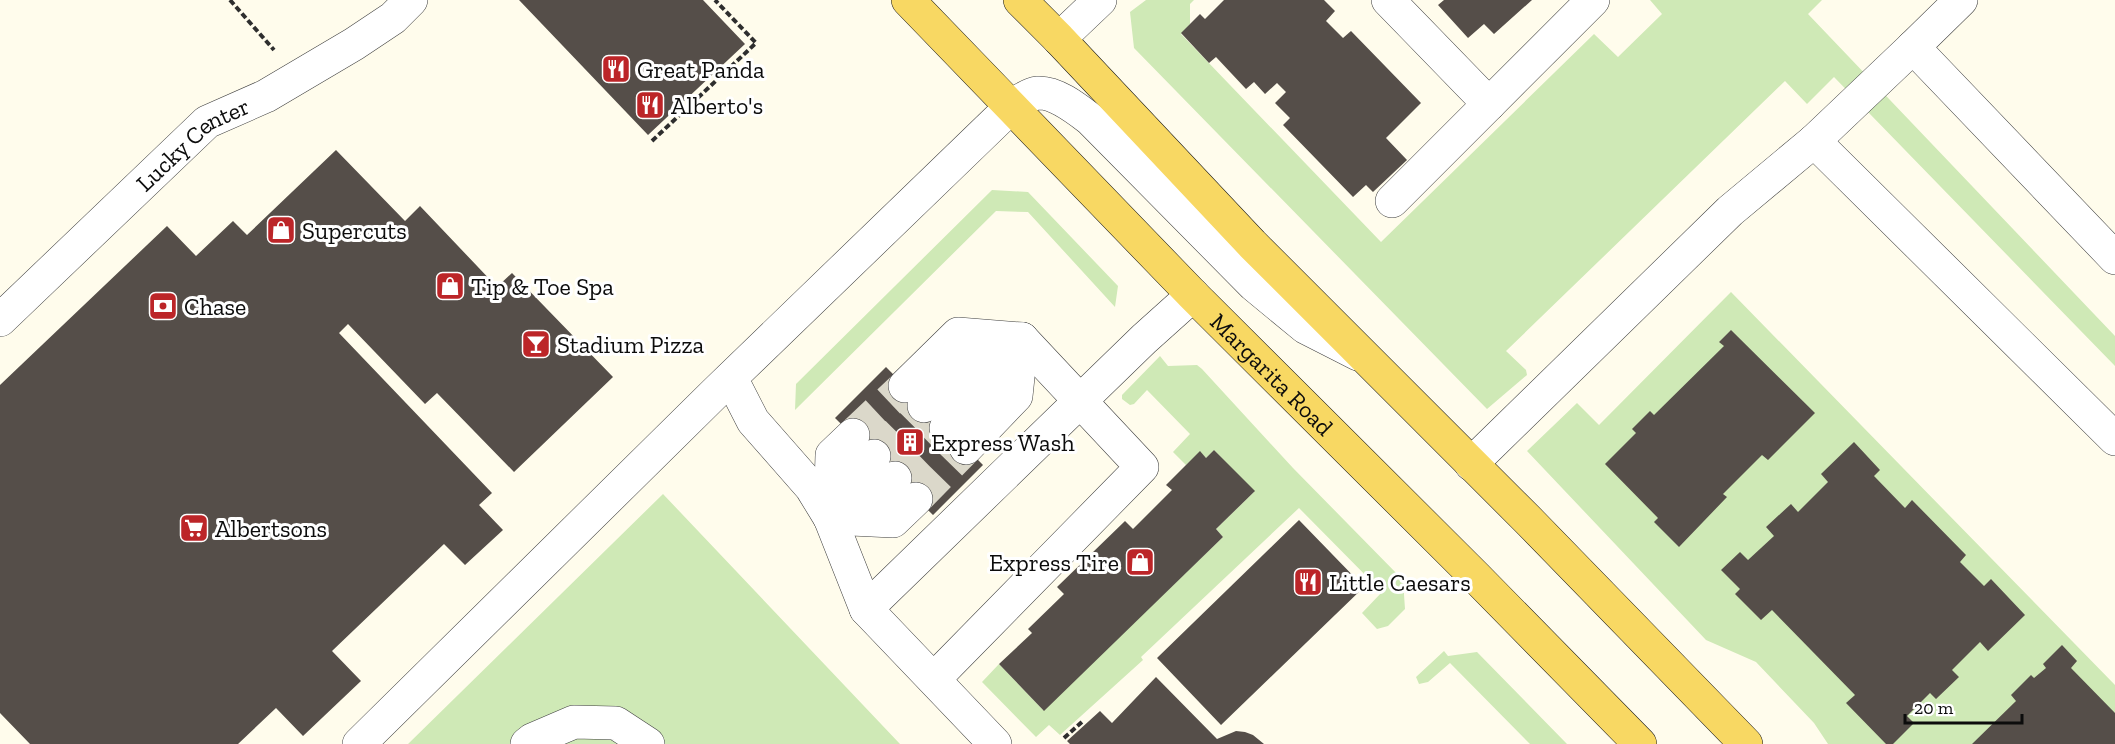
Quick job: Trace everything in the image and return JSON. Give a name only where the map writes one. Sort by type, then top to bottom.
[{"type":"main road","name":"Margarita Road","points":[[908,0],[1194,295],[1476,576],[1640,744]]},
{"type":"main road","points":[[1020,0],[1252,244],[1746,744]]},
{"type":"lane","name":"Lucky Center","points":[[0,320],[207,122],[266,96],[354,44],[393,18],[411,0]]},
{"type":"lane","points":[[1059,39],[1100,0]]},
{"type":"lane","points":[[1388,0],[1489,104]]},
{"type":"lane","points":[[1392,201],[1593,0]]},
{"type":"lane","points":[[1471,464],[1730,211],[1814,141],[1961,0]]},
{"type":"lane","points":[[1913,47],[2115,258]]},
{"type":"lane","points":[[359,744],[731,378],[1012,106],[1024,98],[1038,93],[1053,96],[1090,119],[1254,285],[1305,327],[1367,358]]},
{"type":"lane","points":[[1814,141],[2115,439]]},
{"type":"lane","points":[[866,609],[1144,339],[1194,295]]},
{"type":"lane","points":[[934,679],[1142,467],[1022,339]]},
{"type":"lane","points":[[1022,339],[1016,396],[935,417],[978,354],[1022,339]]},
{"type":"lane","points":[[731,378],[753,421],[811,487],[830,518],[866,609],[995,744]]},
{"type":"lane","points":[[832,455],[885,467],[871,499],[830,518],[832,455]]},
{"type":"lane","points":[[527,744],[574,722],[616,723],[648,744]]},
{"type":"path","points":[[652,141],[756,43],[715,0]]},
{"type":"path","points":[[1064,738],[1083,721]]},
{"type":"green space","points":[[1146,0],[1194,0],[1190,4],[1190,24],[1181,34],[1381,242],[1594,34],[1618,57],[1662,14],[1650,0],[1822,0],[1808,14],[2115,336],[2115,366],[1834,77],[1807,104],[1785,81],[1506,351],[1526,370],[1527,375],[1487,409],[1134,48],[1130,12]]},
{"type":"green space","points":[[992,190],[1028,192],[1118,286],[1115,307],[1028,212],[996,211],[795,410],[796,384]]},
{"type":"green space","points":[[1731,292],[2115,685],[2115,744],[1828,744],[1814,723],[1756,662],[1706,640],[1527,451],[1577,403],[1599,425]]},
{"type":"green space","points":[[1160,356],[1168,366],[1197,365],[1202,369],[1293,468],[1403,580],[1405,609],[1388,626],[1377,629],[1362,613],[1382,592],[1299,508],[1141,657],[1143,660],[1060,735],[1049,725],[1036,737],[982,682],[999,664],[1043,710],[1223,537],[1216,529],[1254,492],[1214,450],[1206,458],[1200,452],[1186,465],[1173,452],[1190,434],[1147,390],[1134,404],[1130,405],[1122,399],[1122,395]]},
{"type":"green space","points":[[663,494],[900,744],[408,744]]},
{"type":"green space","points":[[1444,651],[1448,656],[1477,652],[1567,744],[1530,744],[1450,663],[1428,682],[1419,684],[1416,677]]},
{"type":"building","points":[[519,0],[703,0],[745,44],[648,135]]},
{"type":"building","points":[[1224,0],[1324,0],[1335,11],[1326,21],[1343,38],[1351,31],[1421,103],[1386,138],[1407,160],[1373,192],[1366,185],[1353,197],[1283,125],[1290,118],[1275,103],[1286,92],[1277,83],[1265,94],[1254,82],[1246,89],[1216,57],[1209,63],[1181,33],[1200,14],[1205,19]]},
{"type":"building","points":[[1444,0],[1532,0],[1494,34],[1484,24],[1468,38],[1438,5]]},
{"type":"building","points":[[336,150],[405,221],[420,206],[497,287],[512,273],[613,377],[514,472],[437,393],[425,404],[348,324],[339,333],[492,493],[479,505],[503,530],[465,565],[444,544],[332,651],[361,681],[303,736],[276,708],[238,744],[30,744],[0,713],[0,385],[167,226],[196,256],[233,221],[247,235]]},
{"type":"building","points":[[1731,330],[1815,413],[1768,460],[1762,455],[1723,494],[1727,497],[1679,547],[1654,522],[1658,518],[1605,464],[1636,433],[1632,429],[1650,411],[1654,415],[1724,346],[1719,342]]},
{"type":"building","name":"Express Wash","points":[[886,367],[983,465],[933,515],[835,418]]},
{"type":"building","points":[[1854,442],[1880,470],[1874,476],[1905,508],[1912,500],[1966,555],[1960,562],[1984,586],[1991,579],[2025,615],[1988,651],[1980,642],[1952,670],[1959,677],[1936,699],[1930,693],[1907,716],[1914,723],[1893,744],[1886,744],[1846,703],[1855,695],[1772,610],[1761,620],[1735,594],[1740,589],[1721,570],[1740,552],[1748,560],[1774,536],[1766,527],[1791,504],[1798,512],[1828,482],[1821,474]]},
{"type":"building","name":"Express Tire","points":[[1214,450],[1255,491],[1216,529],[1223,537],[1044,711],[999,664],[1032,633],[1028,629],[1064,594],[1057,587],[1125,521],[1133,529],[1172,490],[1166,485],[1200,451],[1206,458]]},
{"type":"building","points":[[1299,520],[1364,587],[1221,725],[1157,658]]},
{"type":"building","points":[[2062,645],[2077,661],[2071,668],[2115,713],[2115,744],[1972,744],[2016,701],[2011,695],[2031,675],[2034,678],[2046,668],[2043,664]]},
{"type":"building","points":[[1156,677],[1217,739],[1236,731],[1253,735],[1264,744],[1070,744],[1067,741],[1100,711],[1112,723]]},
{"type":"tunnel","points":[[853,435],[905,386]]},
{"type":"tunnel","points":[[874,456],[924,406]]},
{"type":"tunnel","points":[[895,478],[946,428]]},
{"type":"tunnel","points":[[916,499],[966,448]]},
{"type":"place","name":"Great Panda","points":[[616,69]]},
{"type":"place","name":"Alberto's","points":[[650,105]]},
{"type":"place","name":"Supercuts","points":[[281,230]]},
{"type":"place","name":"Tip & Toe Spa","points":[[450,286]]},
{"type":"place","name":"Chase","points":[[163,306]]},
{"type":"place","name":"Stadium Pizza","points":[[536,344]]},
{"type":"place","name":"Express Wash","points":[[910,442]]},
{"type":"place","name":"Albertsons","points":[[194,528]]},
{"type":"place","name":"Express Tire","points":[[1140,562]]},
{"type":"place","name":"Little Caesars","points":[[1308,582]]}]
